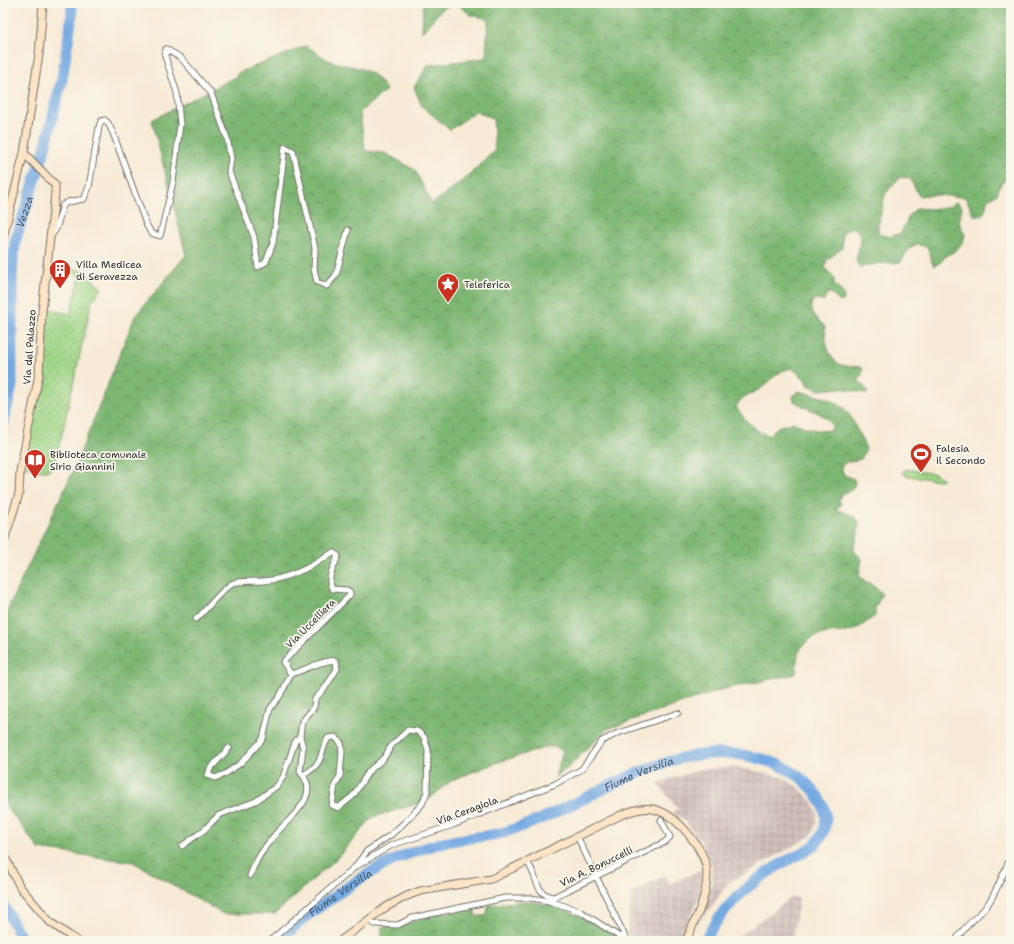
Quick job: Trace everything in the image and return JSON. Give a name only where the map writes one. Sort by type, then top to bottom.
[{"type":"main road","points":[[3,238],[24,153],[39,54],[43,4]]},
{"type":"main road","name":"Via del Palazzo","points":[[3,544],[19,494],[20,471],[39,374],[42,311],[55,185],[24,153]]},
{"type":"main road","points":[[340,941],[368,920],[407,896],[420,891],[491,879],[621,814],[636,809],[654,809],[677,823],[698,847],[704,859],[707,874],[704,895],[686,941]]},
{"type":"main road","points":[[3,853],[20,887],[50,922],[77,941]]},
{"type":"street","points":[[50,239],[56,229],[63,205],[68,202],[84,199],[89,187],[99,127],[101,122],[105,120],[108,122],[113,134],[146,224],[151,232],[160,236],[173,182],[180,124],[177,93],[165,56],[166,49],[181,58],[211,93],[227,138],[231,159],[229,172],[254,237],[258,267],[266,262],[273,243],[285,147],[293,151],[315,248],[314,269],[317,282],[327,286],[336,275],[348,230]]},
{"type":"street","name":"Via Uccelliera","points":[[196,619],[206,611],[227,586],[234,582],[264,581],[279,578],[302,571],[333,552],[336,553],[338,556],[330,573],[329,583],[332,589],[347,590],[350,592],[350,595],[283,662],[291,674]]},
{"type":"street","points":[[230,748],[210,769],[208,775],[215,778],[225,774],[241,763],[263,738],[270,709],[280,696],[291,674],[309,669],[331,660],[336,661],[338,665],[337,669],[325,688],[315,699],[314,708],[302,722],[300,736],[303,748],[300,772],[303,775],[308,789],[303,805],[255,861],[250,876]]},
{"type":"street","name":"Via Ceragiola","points":[[270,941],[355,867],[392,845],[493,810],[566,779],[582,769],[602,741],[618,733],[678,713]]},
{"type":"street","points":[[303,775],[314,769],[318,764],[322,758],[324,746],[328,738],[335,737],[341,742],[342,752],[340,776],[335,785],[332,805],[338,808],[343,802],[353,796],[359,784],[369,771],[383,759],[392,745],[408,730],[417,731],[424,736],[428,750],[427,792],[422,804],[392,834],[367,851],[355,867]]},
{"type":"street","points":[[182,846],[204,830],[219,815],[256,801],[277,786],[283,777],[295,742],[300,736]]},
{"type":"street","name":"Via A. Bonuccelli","points":[[526,862],[541,892],[546,896],[554,897],[665,842],[670,837],[661,820]]},
{"type":"street","points":[[578,836],[627,941]]},
{"type":"street","points":[[956,941],[965,928],[986,907],[1006,870],[1011,855]]},
{"type":"street","points":[[368,920],[375,924],[398,925],[412,918],[505,898],[531,898],[548,901],[580,911],[627,941]]},
{"type":"street","points":[[3,936],[6,941]]},
{"type":"shaded area","points":[[736,767],[782,777],[798,787],[812,801],[817,813],[817,823],[811,836],[728,883],[711,908],[702,917],[712,883],[712,867],[700,840],[683,819],[672,813],[678,809],[657,783],[702,769]]},
{"type":"shaded area","points":[[701,870],[700,894],[681,941],[630,941],[627,935],[632,893],[665,875],[669,884]]},
{"type":"shaded area","points":[[792,897],[799,898],[792,941],[732,941]]},
{"type":"green space","points":[[425,3],[1011,3],[1011,176],[1001,183],[997,194],[987,200],[984,213],[976,217],[972,213],[965,197],[936,195],[919,196],[910,178],[900,177],[885,194],[878,226],[878,234],[890,237],[901,233],[910,214],[917,208],[942,208],[956,202],[962,207],[959,222],[965,235],[963,242],[955,251],[945,256],[941,262],[934,266],[927,247],[917,244],[909,248],[901,262],[860,267],[856,261],[860,243],[859,234],[853,227],[843,232],[842,248],[827,260],[825,268],[834,277],[834,284],[843,293],[844,300],[840,302],[829,292],[823,302],[817,299],[813,300],[811,308],[814,315],[825,327],[829,352],[835,361],[844,366],[861,367],[863,370],[859,381],[867,390],[867,394],[842,388],[819,390],[808,385],[804,378],[792,368],[782,371],[765,386],[741,400],[736,407],[754,428],[759,432],[769,435],[778,427],[793,422],[807,428],[822,431],[832,429],[831,424],[823,416],[794,401],[793,396],[798,391],[829,399],[844,408],[851,417],[866,449],[861,459],[846,462],[841,467],[844,475],[854,479],[855,483],[852,490],[841,494],[839,501],[841,505],[835,509],[853,516],[859,521],[854,551],[862,559],[859,575],[864,580],[876,587],[882,594],[875,608],[875,616],[854,630],[820,635],[809,640],[804,644],[799,652],[796,674],[724,689],[607,729],[569,767],[555,777],[563,751],[556,747],[547,747],[496,763],[452,780],[427,801],[373,817],[338,857],[275,914],[223,914],[133,862],[39,849],[3,802],[3,632],[9,606],[74,469],[135,316],[186,255],[152,120],[235,77],[238,73],[306,46],[330,61],[369,72],[380,82],[386,90],[360,112],[365,151],[385,153],[415,170],[432,204],[467,177],[495,150],[493,119],[476,111],[450,130],[422,106],[414,87],[428,65],[486,58],[488,19],[471,15],[457,4],[443,8],[422,32],[423,6]]},
{"type":"green space","points":[[73,268],[87,273],[102,289],[92,301],[55,465],[49,470],[42,471],[27,466],[25,463],[42,373],[46,308],[70,314],[80,277],[70,269]]},
{"type":"green space","name":"Falesia il Secondo","points":[[905,469],[936,474],[943,479],[938,480],[908,476],[902,473]]},
{"type":"green space","points":[[524,901],[549,905],[586,919],[598,925],[619,941],[382,941],[382,927],[401,926],[434,914],[475,909],[475,916],[486,916],[489,905]]},
{"type":"waterway","name":"Vezza","points":[[3,424],[12,386],[12,275],[15,241],[43,156],[62,79],[72,15],[71,3]]},
{"type":"waterway","name":"Fiume Versilia","points":[[284,941],[287,935],[297,924],[351,885],[376,869],[418,850],[442,843],[497,834],[514,829],[558,811],[638,773],[666,763],[694,756],[723,754],[753,757],[776,764],[797,775],[816,793],[825,810],[826,824],[823,832],[815,845],[804,853],[771,870],[738,896],[719,917],[705,941]]},
{"type":"waterway","name":"Fiume Versilia","points":[[3,904],[23,941]]},
{"type":"place","name":"Villa Medicea di Seravezza","points":[[60,290]]},
{"type":"place","name":"Teleferica","points":[[448,304]]},
{"type":"place","name":"Falesia il Secondo","points":[[921,474]]},
{"type":"place","name":"Biblioteca comunale Sirio Giannini","points":[[35,480]]}]
